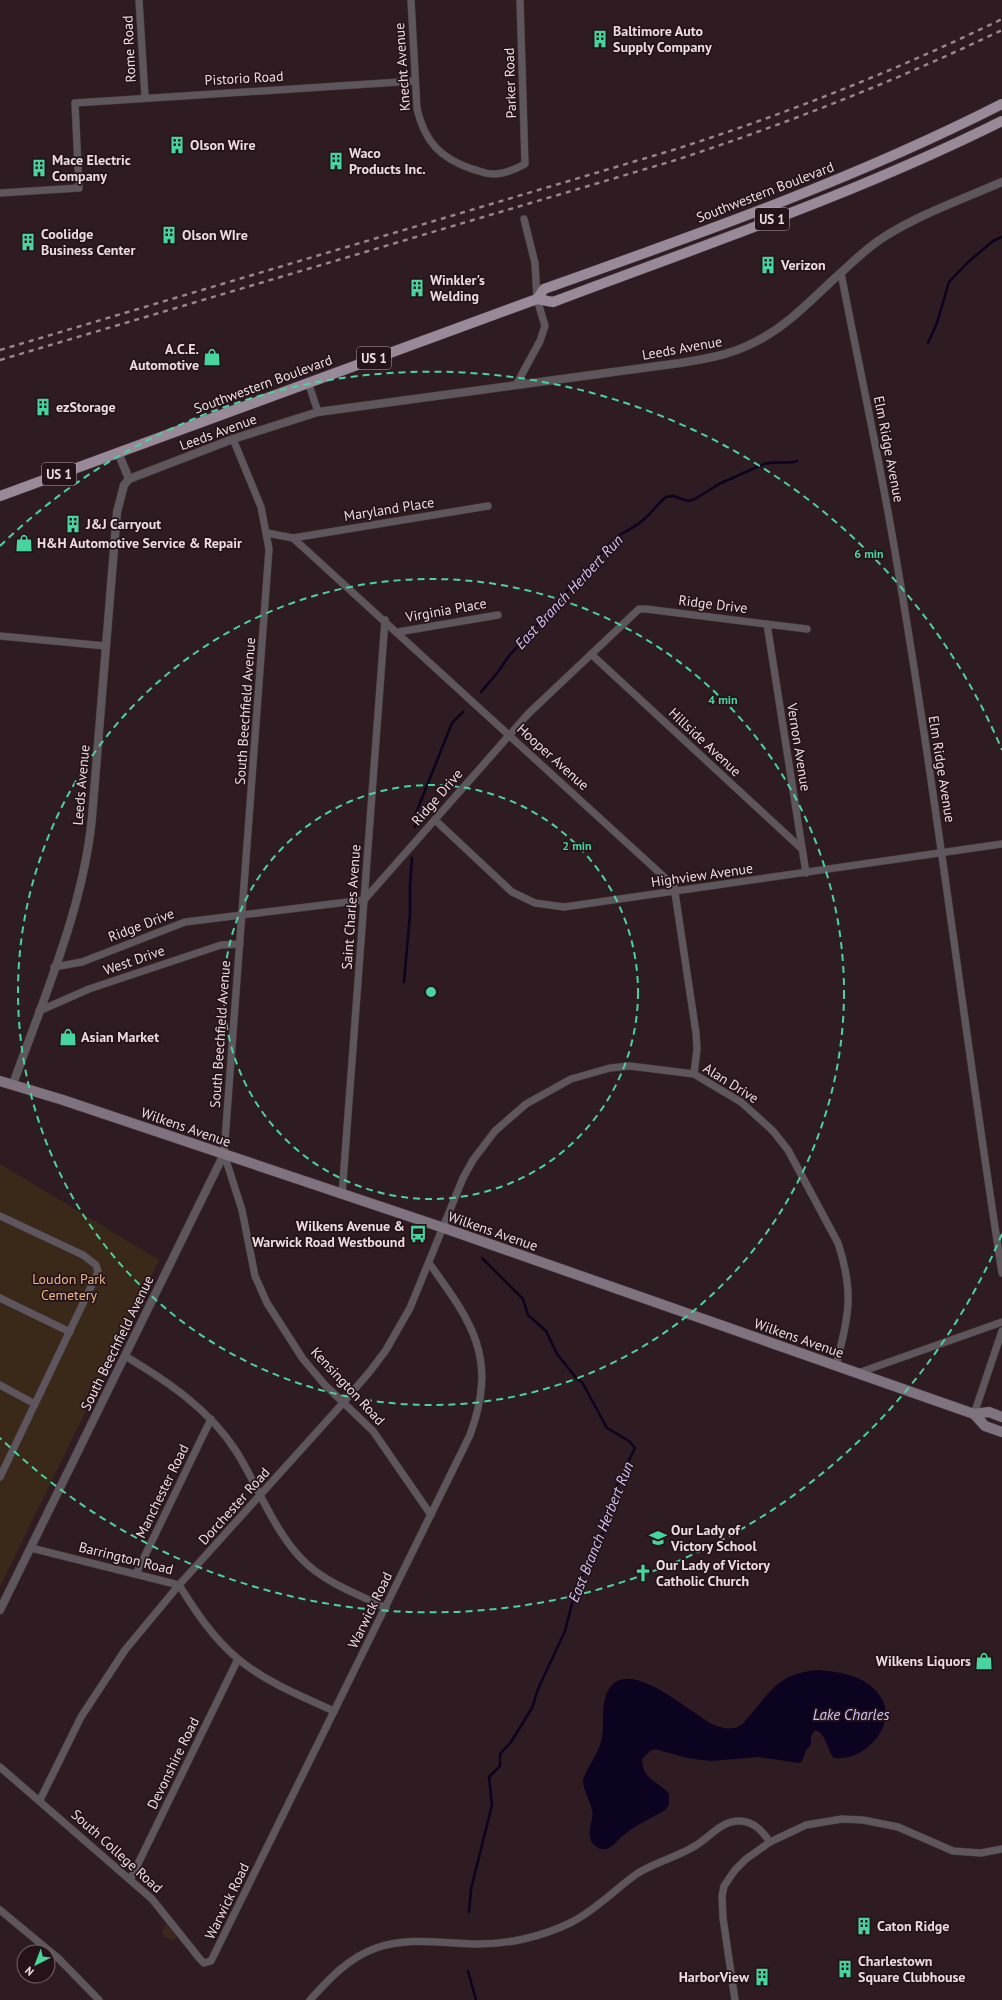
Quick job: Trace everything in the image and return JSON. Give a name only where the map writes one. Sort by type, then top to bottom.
[{"type":"main road","name":"Southwestern Boulevard","points":[[537,299],[544,288],[784,200],[950,130],[1002,104]]},
{"type":"main road","name":"Southwestern Boulevard","points":[[0,496],[537,299],[553,302],[778,217],[946,149],[1002,121]]},
{"type":"main road","name":"Wilkens Avenue","points":[[0,1081],[13,1084],[444,1228],[974,1414],[990,1412],[1002,1416]]},
{"type":"main road","name":"Wilkens Avenue","points":[[974,1414],[985,1426],[1002,1432]]},
{"type":"street","name":"Rome Road","points":[[139,0],[145,97]]},
{"type":"street","name":"Knecht Avenue","points":[[411,0],[417,109],[421,125],[435,148],[446,158],[458,164],[494,174],[510,171],[525,164]]},
{"type":"street","name":"Parker Road","points":[[520,0],[525,164]]},
{"type":"street","name":"Pistorio Road","points":[[0,193],[79,188],[75,103],[145,97],[416,82]]},
{"type":"street","name":"Leeds Avenue","points":[[13,1084],[72,914],[86,859],[90,832],[117,512],[124,485],[128,479],[233,439],[318,412],[709,359],[732,352],[753,344],[772,333],[883,237],[902,226],[1002,182]]},
{"type":"street","points":[[516,385],[543,333],[545,326],[537,299],[535,263],[524,219]]},
{"type":"street","name":"Elm Ridge Avenue","points":[[841,273],[890,521],[942,852],[1002,1273]]},
{"type":"street","points":[[308,382],[318,412]]},
{"type":"street","name":"South Beechfield Avenue","points":[[0,1610],[224,1154],[269,564],[267,533],[261,507],[233,439]]},
{"type":"street","points":[[118,452],[128,479]]},
{"type":"street","name":"Maryland Place","points":[[293,538],[488,506]]},
{"type":"street","points":[[267,533],[293,538]]},
{"type":"street","name":"Hooper Avenue","points":[[293,538],[385,620],[674,886],[696,1033],[697,1049],[694,1074]]},
{"type":"street","name":"Ridge Drive","points":[[54,967],[82,962],[179,923],[197,919],[364,900],[534,708],[639,609],[807,629]]},
{"type":"street","name":"Virginia Place","points":[[398,632],[498,615]]},
{"type":"street","name":"Saint Charles Avenue","points":[[342,1195],[385,620]]},
{"type":"street","name":"Vernon Avenue","points":[[767,624],[806,873]]},
{"type":"street","points":[[0,636],[106,646]]},
{"type":"street","name":"Hillside Avenue","points":[[591,654],[802,849]]},
{"type":"street","name":"Highview Avenue","points":[[435,820],[512,892],[535,903],[564,907],[1002,844]]},
{"type":"street","name":"West Drive","points":[[39,1011],[89,989],[214,947],[229,944],[240,944]]},
{"type":"street","name":"Alan Drive","points":[[444,1228],[463,1178],[483,1144],[511,1115],[542,1094],[571,1079],[593,1072],[630,1066],[694,1074],[741,1102],[773,1131],[788,1150],[838,1243],[847,1277],[849,1295],[848,1316],[836,1366]]},
{"type":"street","name":"Kensington Road","points":[[224,1154],[242,1210],[256,1276],[267,1303],[303,1358],[325,1385],[373,1432],[431,1515]]},
{"type":"street","points":[[0,1216],[84,1255],[96,1265],[98,1272],[0,1477]]},
{"type":"street","name":"Dorchester Road","points":[[40,1800],[81,1717],[103,1680],[142,1628],[372,1370],[410,1308],[444,1228]]},
{"type":"street","name":"Warwick Road","points":[[207,1963],[214,1957],[470,1434],[480,1399],[482,1378],[481,1360],[472,1329],[465,1315],[429,1263]]},
{"type":"street","points":[[0,1298],[70,1332]]},
{"type":"street","points":[[858,1373],[1002,1322]]},
{"type":"street","points":[[974,1414],[1002,1331]]},
{"type":"street","points":[[125,1356],[170,1384],[211,1419],[236,1450],[284,1536],[308,1565],[322,1576],[386,1608]]},
{"type":"street","points":[[0,1385],[35,1404]]},
{"type":"street","name":"Manchester Road","points":[[136,1574],[211,1419]]},
{"type":"street","name":"Barrington Road","points":[[31,1548],[179,1585],[200,1617],[222,1644],[238,1659],[257,1673],[284,1688],[334,1711]]},
{"type":"street","name":"Devonshire Road","points":[[131,1878],[238,1659]]},
{"type":"street","name":"South College Road","points":[[0,1767],[131,1878],[152,1899],[200,1959],[207,1963]]},
{"type":"street","points":[[735,2000],[723,1918],[722,1896],[724,1886],[735,1870],[746,1859],[770,1842],[806,1825],[842,1819],[863,1820],[898,1827],[953,1851],[976,1853],[1002,1849]]},
{"type":"street","points":[[310,2000],[341,1968],[366,1952],[377,1948],[406,1942],[474,1944],[510,1942],[540,1934],[571,1922],[603,1902],[639,1872],[696,1846],[718,1828],[728,1823],[737,1821],[748,1822],[762,1830],[770,1842]]},
{"type":"street","points":[[0,1910],[58,1958],[96,1999]]},
{"type":"green space","name":"Loudon Park Cemetery","points":[[0,1164],[159,1260],[0,1587]]},
{"type":"green space","points":[[166,1923],[177,1938],[173,1940],[164,1937],[162,1932]]},
{"type":"water","name":"Lake Charles","points":[[819,1670],[850,1675],[864,1681],[876,1691],[883,1702],[886,1714],[884,1726],[869,1746],[859,1753],[847,1757],[834,1758],[822,1735],[815,1730],[811,1736],[811,1745],[806,1750],[802,1761],[799,1763],[759,1757],[711,1761],[687,1758],[655,1749],[650,1751],[642,1759],[643,1766],[648,1776],[669,1794],[669,1805],[665,1810],[630,1830],[614,1845],[602,1849],[593,1844],[590,1834],[592,1810],[584,1788],[583,1780],[601,1742],[603,1729],[603,1708],[606,1695],[609,1689],[619,1680],[631,1679],[646,1683],[662,1691],[714,1725],[724,1728],[735,1728],[744,1722],[779,1683],[796,1674]]},
{"type":"waterway","name":"East Branch Herbert Run","points":[[928,343],[937,323],[949,282],[967,263],[993,241],[1002,237]]},
{"type":"waterway","name":"East Branch Herbert Run","points":[[481,692],[498,672],[508,657],[613,540],[642,521],[666,497],[673,496],[688,501],[695,499],[719,484],[764,464],[772,462],[789,463],[797,461]]},
{"type":"waterway","name":"East Branch Herbert Run","points":[[415,827],[416,813],[452,723],[463,712]]},
{"type":"waterway","name":"East Branch Herbert Run","points":[[404,982],[410,914],[412,858]]},
{"type":"waterway","name":"East Branch Herbert Run","points":[[469,1912],[471,1889],[492,1805],[489,1777],[500,1766],[500,1754],[511,1742],[532,1708],[538,1689],[565,1631],[576,1588],[606,1526],[614,1491],[635,1448],[629,1441],[607,1428],[582,1382],[577,1379],[557,1354],[546,1331],[528,1315],[523,1299],[482,1258]]},
{"type":"waterway","name":"East Branch Herbert Run","points":[[468,1971],[476,2000]]},
{"type":"railway","points":[[0,350],[673,150],[757,122],[881,74],[1002,19]]},
{"type":"railway","points":[[0,360],[676,160],[800,116],[882,84],[1002,30]]},
{"type":"place","name":"Baltimore Auto Supply Company","points":[[600,39]]},
{"type":"place","name":"Olson Wire","points":[[177,145]]},
{"type":"place","name":"Waco Products Inc.","points":[[336,161]]},
{"type":"place","name":"Mace Electric Company","points":[[39,168]]},
{"type":"place","name":"Olson WIre","points":[[169,235]]},
{"type":"place","name":"Coolidge Business Center","points":[[28,242]]},
{"type":"place","name":"Verizon","points":[[768,265]]},
{"type":"place","name":"Winkler's Welding","points":[[417,288]]},
{"type":"place","name":"A.C.E. Automotive","points":[[212,357]]},
{"type":"place","name":"ezStorage","points":[[43,407]]},
{"type":"place","name":"J&J Carryout","points":[[73,524]]},
{"type":"place","name":"H&H Automotive Service & Repair","points":[[24,543]]},
{"type":"place","name":"Asian Market","points":[[68,1037]]},
{"type":"place","name":"Wilkens Avenue & Warwick Road Westbound","points":[[418,1234]]},
{"type":"place","name":"Our Lady of Victory School","points":[[658,1538]]},
{"type":"place","name":"Our Lady of Victory Catholic Church","points":[[643,1573]]},
{"type":"place","name":"Wilkens Liquors","points":[[984,1661]]},
{"type":"place","name":"Caton Ridge","points":[[864,1926]]},
{"type":"place","name":"Charlestown Square Clubhouse","points":[[845,1969]]},
{"type":"place","name":"HarborView","points":[[762,1977]]}]
